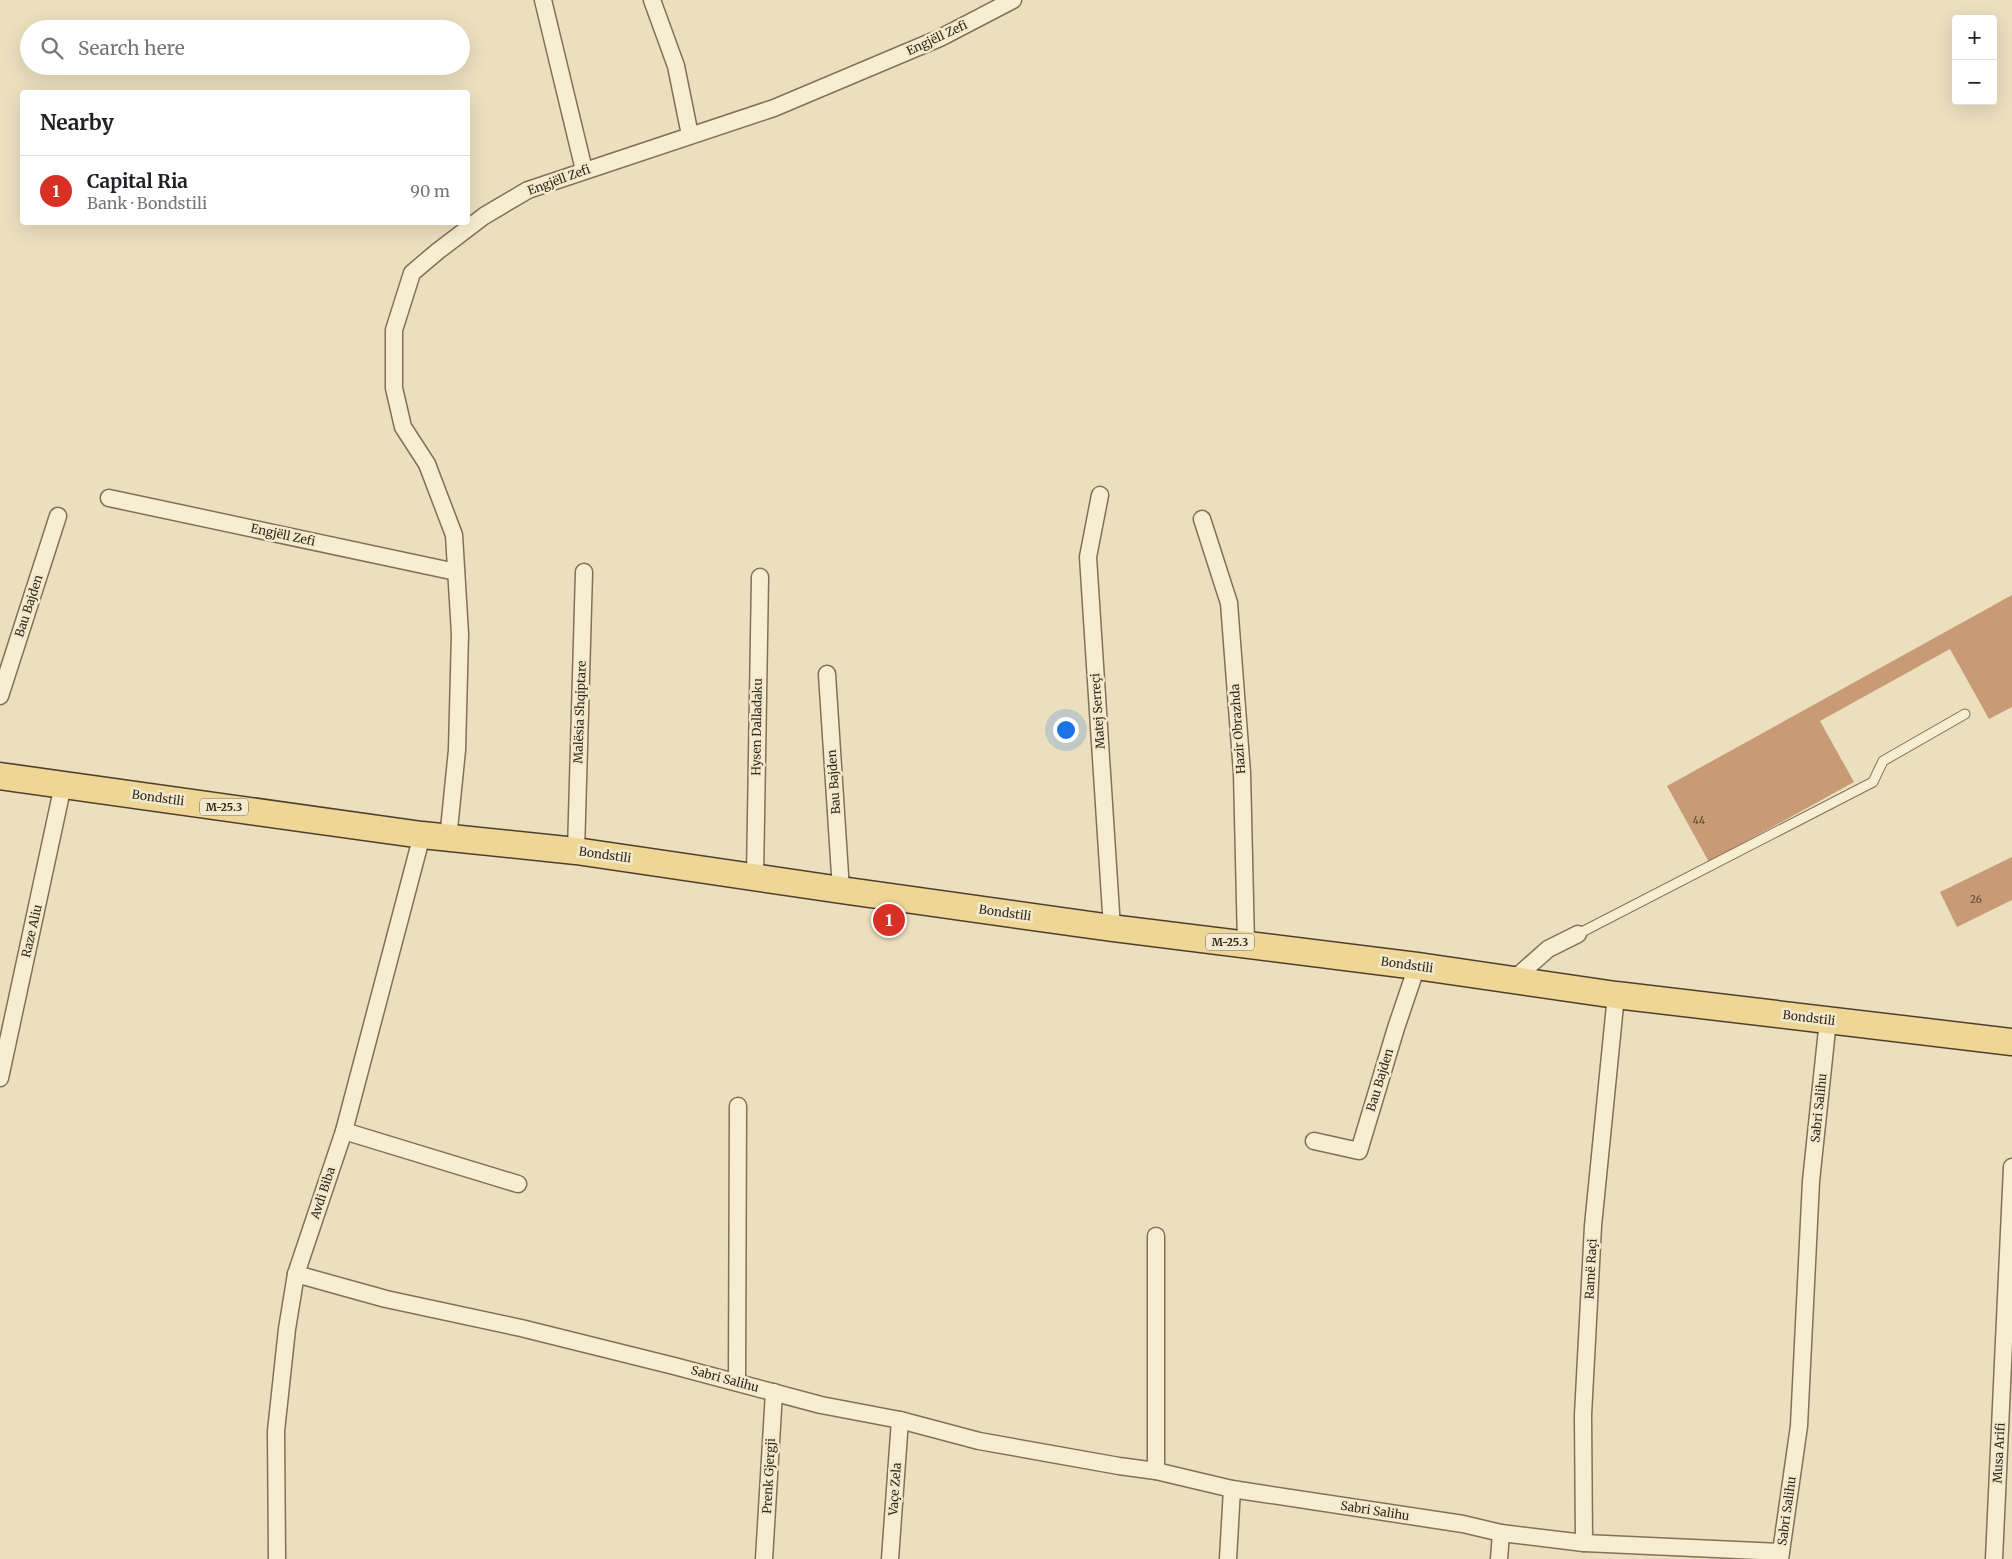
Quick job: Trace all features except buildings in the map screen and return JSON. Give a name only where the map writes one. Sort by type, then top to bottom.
[{"type":"main road","name":"Bondstili","points":[[0,776],[448,839],[576,851],[1112,928],[1417,966],[1616,995],[2012,1042]]},
{"type":"street","points":[[543,0],[584,170]]},
{"type":"street","points":[[652,0],[676,66],[690,135]]},
{"type":"street","name":"Engjëll Zefi","points":[[448,839],[457,750],[460,634],[454,535],[427,464],[403,427],[394,388],[394,330],[412,274],[438,251],[484,216],[528,190],[791,101],[940,38],[1014,0]]},
{"type":"street","name":"Matej Serreçi","points":[[1100,495],[1088,557],[1112,928]]},
{"type":"street","name":"Engjëll Zefi","points":[[109,498],[456,572]]},
{"type":"street","name":"Bau Bajden","points":[[0,696],[58,516]]},
{"type":"street","name":"Hazir Obrazhda","points":[[1202,519],[1229,603],[1242,773],[1246,944]]},
{"type":"street","name":"Malësia Shqiptare","points":[[576,851],[584,572]]},
{"type":"street","name":"Hysen Dalladaku","points":[[755,877],[760,577]]},
{"type":"street","name":"Bau Bajden","points":[[827,674],[841,890]]},
{"type":"street","name":"Raze Aliu","points":[[0,1078],[63,785]]},
{"type":"street","name":"Avdi Biba","points":[[277,1559],[276,1431],[287,1329],[296,1274],[344,1131],[422,835]]},
{"type":"street","points":[[1512,981],[1548,949],[1578,934]]},
{"type":"street","name":"Bau Bajden","points":[[1314,1140],[1359,1151],[1417,966]]},
{"type":"street","name":"Ramë Raçi","points":[[1584,1543],[1583,1415],[1593,1226],[1616,995]]},
{"type":"street","name":"Sabri Salihu","points":[[296,1274],[386,1299],[521,1328],[737,1382],[820,1405],[900,1420],[979,1441],[1156,1471],[1232,1489],[1463,1524],[1501,1533],[1584,1543],[1780,1556],[1798,1426],[1812,1181],[1828,1020]]},
{"type":"street","points":[[737,1382],[738,1106]]},
{"type":"street","points":[[344,1131],[518,1184]]},
{"type":"street","name":"Musa Arifi","points":[[1994,1559],[2012,1167]]},
{"type":"street","points":[[1156,1236],[1156,1471]]},
{"type":"street","name":"Prenk Gjergji","points":[[764,1559],[774,1392]]},
{"type":"street","name":"Vaçe Zela","points":[[890,1559],[900,1420]]},
{"type":"street","points":[[1228,1559],[1232,1489]]},
{"type":"street","points":[[1499,1559],[1501,1533]]},
{"type":"lane","points":[[1578,934],[1873,782],[1883,761],[1965,714]]},
{"type":"place","name":"Capital Ria","points":[[889,920]]}]
